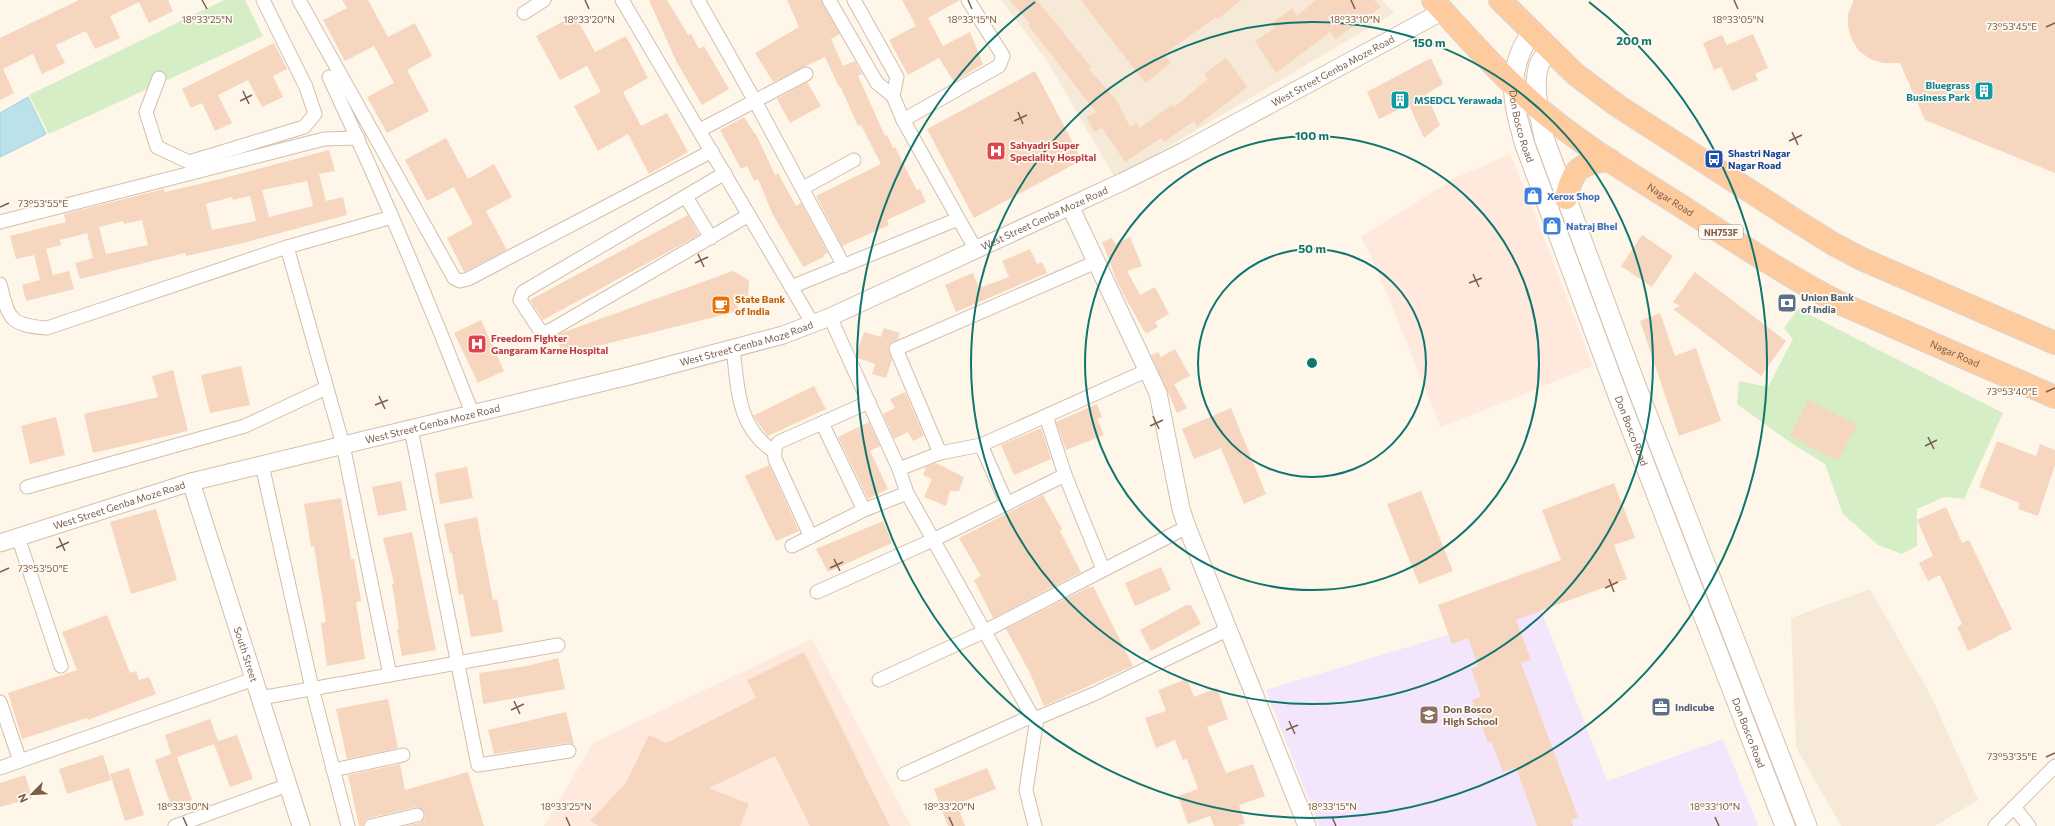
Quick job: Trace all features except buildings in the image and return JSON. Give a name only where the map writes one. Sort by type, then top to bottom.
[{"type":"highway","points":[[1500,0],[1575,74],[1618,106],[1835,245],[1864,260],[2055,343]]},
{"type":"highway","name":"Nagar Road","points":[[1438,6],[1512,84],[1590,148],[1810,288],[1844,305],[2055,397]]},
{"type":"highway","points":[[1566,198],[1571,178],[1580,168],[1595,162],[1610,160]]},
{"type":"main road","name":"Don Bosco Road","points":[[1532,31],[1521,48],[1516,61],[1512,84],[1518,118],[1525,145],[1616,390],[1785,826]]},
{"type":"main road","name":"Don Bosco Road","points":[[1549,49],[1539,65],[1537,79],[1537,106],[1544,138],[1637,390],[1807,826]]},
{"type":"street","points":[[159,78],[146,112],[157,147],[189,162],[304,127],[315,114],[306,87],[263,0]]},
{"type":"street","points":[[299,0],[454,278],[460,281],[468,279],[712,151]]},
{"type":"street","points":[[524,13],[544,0]]},
{"type":"street","points":[[622,0],[813,324]]},
{"type":"street","points":[[698,0],[803,188],[844,266]]},
{"type":"street","points":[[829,0],[877,83],[893,96],[903,120],[976,250]]},
{"type":"street","points":[[854,0],[897,77],[893,96]]},
{"type":"street","points":[[903,120],[1002,63],[1002,56],[968,0]]},
{"type":"street","name":"West Street Genba Moze Road","points":[[0,542],[191,482],[473,415],[783,335],[813,324],[976,250],[1184,151],[1438,6]]},
{"type":"street","points":[[700,130],[806,74]]},
{"type":"street","points":[[329,77],[358,138],[440,329],[473,415]]},
{"type":"street","points":[[0,222],[324,139],[358,138]]},
{"type":"street","points":[[803,188],[854,160]]},
{"type":"street","points":[[725,174],[523,292],[520,300],[534,325],[541,332],[549,330],[749,215]]},
{"type":"street","points":[[686,197],[711,238]]},
{"type":"street","points":[[1070,206],[1158,393],[1181,509],[1187,527],[1307,826]]},
{"type":"street","points":[[0,284],[6,310],[12,319],[31,327],[47,328],[287,247],[392,217]]},
{"type":"street","points":[[791,286],[958,219]]},
{"type":"street","points":[[287,247],[343,445],[390,675]]},
{"type":"street","points":[[940,453],[896,349],[1096,262]]},
{"type":"street","points":[[830,317],[899,469],[907,493],[983,632],[1034,717],[1026,790],[1035,826]]},
{"type":"street","points":[[733,348],[742,409],[754,434],[761,443],[775,452]]},
{"type":"street","points":[[899,469],[940,453],[981,445],[1148,370]]},
{"type":"street","points":[[27,487],[244,426],[326,388]]},
{"type":"street","points":[[811,537],[775,459],[775,452],[779,442],[869,402]]},
{"type":"street","points":[[1046,416],[1065,475],[1103,569]]},
{"type":"street","points":[[822,423],[864,510]]},
{"type":"street","points":[[411,429],[478,765],[569,751]]},
{"type":"street","points":[[981,445],[1007,504]]},
{"type":"street","points":[[262,465],[312,688],[348,826]]},
{"type":"street","points":[[817,592],[933,540],[1065,475]]},
{"type":"street","name":"South Street","points":[[191,482],[301,826]]},
{"type":"street","points":[[792,546],[864,510],[907,493]]},
{"type":"street","points":[[879,680],[983,632],[1187,527]]},
{"type":"street","points":[[18,537],[61,666]]},
{"type":"street","points":[[904,774],[1034,717],[1094,694],[1229,629]]},
{"type":"street","points":[[260,698],[558,645]]},
{"type":"street","points":[[0,768],[254,679]]},
{"type":"street","points":[[0,702],[20,761]]},
{"type":"street","points":[[333,770],[403,755]]},
{"type":"street","points":[[1995,826],[2055,766]]},
{"type":"street","points":[[175,826],[288,785]]},
{"type":"street","points":[[2014,807],[2029,826]]},
{"type":"street","points":[[371,826],[417,816]]},
{"type":"shaded area","points":[[1001,0],[1382,0],[1394,13],[1115,178],[1046,59]]},
{"type":"shaded area","points":[[1510,154],[1593,366],[1441,427],[1376,267],[1361,237],[1455,178]]},
{"type":"shaded area","points":[[1870,589],[1931,696],[1978,800],[1935,826],[1841,826],[1796,747],[1791,618]]},
{"type":"shaded area","name":"Don Bosco High School","points":[[1540,607],[1607,781],[1723,739],[1758,826],[1319,826],[1266,690]]},
{"type":"shaded area","points":[[812,639],[911,826],[544,826],[593,743]]},
{"type":"green space","points":[[224,0],[245,0],[263,36],[49,134],[29,95]]},
{"type":"green space","points":[[1798,309],[2003,413],[1964,499],[1944,497],[1917,509],[1917,546],[1902,554],[1878,545],[1843,514],[1825,464],[1791,443],[1737,404],[1739,381],[1768,387],[1793,339],[1784,328]]},
{"type":"water","points":[[28,97],[46,134],[0,157],[0,113]]},
{"type":"place","name":"Bluegrass Business Park","points":[[1984,91]]},
{"type":"place","name":"MSEDCL Yerawada","points":[[1400,100]]},
{"type":"place","name":"Sahyadri Super Speciality Hospital","points":[[996,151]]},
{"type":"place","name":"Shastri Nagar Nagar Road","points":[[1714,159]]},
{"type":"place","name":"Xerox Shop","points":[[1533,196]]},
{"type":"place","name":"Natraj Bhel","points":[[1552,226]]},
{"type":"place","name":"Union Bank of India","points":[[1787,303]]},
{"type":"place","name":"State Bank of India","points":[[721,305]]},
{"type":"place","name":"Freedom Fighter Gangaram Karne Hospital","points":[[477,344]]},
{"type":"place","name":"Indicube","points":[[1661,707]]},
{"type":"place","name":"Don Bosco High School","points":[[1429,715]]}]
